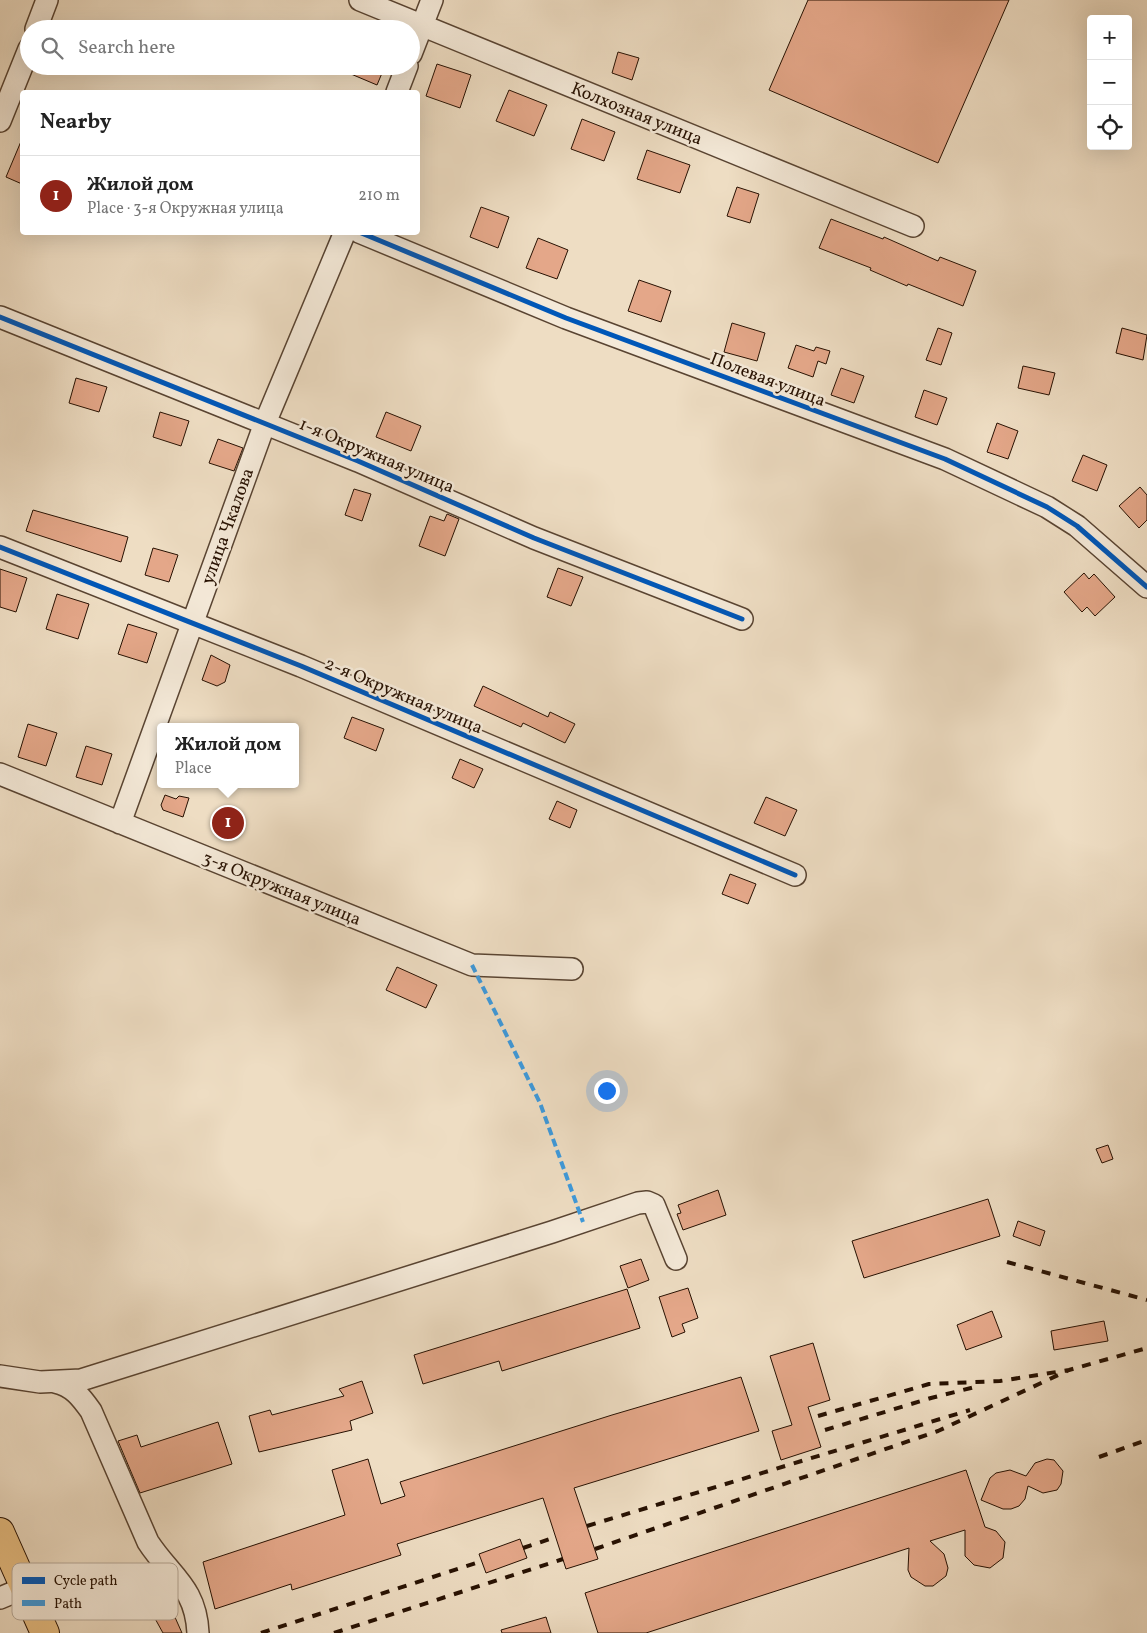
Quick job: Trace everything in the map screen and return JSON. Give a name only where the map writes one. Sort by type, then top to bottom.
[{"type":"highway","points":[[2,1539],[12,1593]]},
{"type":"highway","points":[[34,1620],[45,1633]]},
{"type":"street","points":[[39,20],[47,0]]},
{"type":"street","name":"Колхозная улица","points":[[360,0],[408,20]]},
{"type":"street","points":[[420,31],[432,0]]},
{"type":"street","name":"Колхозная улица","points":[[422,26],[913,226]]},
{"type":"street","points":[[0,121],[20,71]]},
{"type":"street","points":[[398,90],[403,75]]},
{"type":"street","name":"улица Чкалова","points":[[120,823],[265,423],[344,235]]},
{"type":"street","name":"Полевая улица","points":[[366,235],[566,318],[945,459],[1047,507],[1077,526],[1147,587]]},
{"type":"street","name":"1-я Окружная улица","points":[[0,317],[265,423],[534,538],[742,619]]},
{"type":"street","name":"2-я Окружная улица","points":[[0,547],[301,666],[795,875]]},
{"type":"street","name":"3-я Окружная улица","points":[[0,774],[472,965],[572,969]]},
{"type":"street","points":[[0,1376],[40,1382],[91,1377],[543,1235],[638,1203],[647,1202],[654,1205],[676,1259]]},
{"type":"street","points":[[53,1381],[70,1387],[81,1396],[91,1411],[148,1542],[164,1563]]},
{"type":"street","points":[[178,1578],[195,1609],[198,1633]]},
{"type":"building","points":[[808,0],[1009,0],[938,163],[769,90]]},
{"type":"building","points":[[618,52],[639,58],[632,80],[612,73]]},
{"type":"building","points":[[437,64],[471,75],[460,108],[426,96]]},
{"type":"building","points":[[353,75],[381,75],[377,85]]},
{"type":"building","points":[[509,90],[547,105],[534,136],[496,121]]},
{"type":"building","points":[[582,119],[615,132],[604,161],[571,149]]},
{"type":"building","points":[[20,144],[20,183],[6,177]]},
{"type":"building","points":[[647,150],[690,165],[680,193],[637,179]]},
{"type":"building","points":[[737,187],[759,194],[750,223],[727,216]]},
{"type":"building","points":[[481,207],[509,217],[498,248],[470,237]]},
{"type":"building","points":[[831,219],[883,239],[884,237],[938,261],[940,257],[976,271],[963,306],[908,284],[907,286],[870,270],[871,268],[819,248]]},
{"type":"building","points":[[538,238],[568,250],[557,279],[526,268]]},
{"type":"building","points":[[639,280],[671,291],[661,322],[628,311]]},
{"type":"building","points":[[732,323],[765,333],[757,361],[724,352]]},
{"type":"building","points":[[938,328],[952,333],[941,365],[926,360]]},
{"type":"building","points":[[1122,328],[1147,335],[1143,360],[1116,353]]},
{"type":"building","points":[[796,345],[814,351],[816,347],[830,351],[826,364],[818,361],[813,377],[788,368]]},
{"type":"building","points":[[1023,366],[1055,373],[1049,395],[1018,388]]},
{"type":"building","points":[[841,368],[864,376],[854,403],[831,395]]},
{"type":"building","points":[[76,378],[107,387],[99,412],[69,403]]},
{"type":"building","points":[[924,390],[947,398],[937,425],[915,417]]},
{"type":"building","points":[[160,412],[189,421],[181,446],[153,437]]},
{"type":"building","points":[[386,412],[421,426],[411,451],[376,437]]},
{"type":"building","points":[[997,423],[1018,431],[1008,459],[987,452]]},
{"type":"building","points":[[218,439],[243,448],[234,471],[209,463]]},
{"type":"building","points":[[1083,455],[1107,465],[1097,491],[1072,481]]},
{"type":"building","points":[[1140,487],[1147,495],[1147,520],[1139,528],[1119,506]]},
{"type":"building","points":[[354,489],[371,494],[362,521],[345,515]]},
{"type":"building","points":[[33,510],[128,537],[121,562],[26,531]]},
{"type":"building","points":[[447,514],[459,519],[445,556],[419,546],[430,516],[444,521]]},
{"type":"building","points":[[153,548],[178,555],[169,582],[145,575]]},
{"type":"building","points":[[558,568],[583,577],[571,606],[547,597]]},
{"type":"building","points":[[0,569],[27,578],[16,612],[0,607]]},
{"type":"building","points":[[1084,573],[1089,579],[1094,574],[1115,597],[1095,616],[1087,607],[1082,612],[1064,592]]},
{"type":"building","points":[[57,594],[89,604],[78,639],[46,629]]},
{"type":"building","points":[[128,624],[157,633],[147,663],[118,654]]},
{"type":"building","points":[[211,655],[230,665],[225,682],[217,686],[202,680]]},
{"type":"building","points":[[483,686],[548,717],[550,712],[575,724],[565,743],[523,723],[521,727],[474,706]]},
{"type":"building","points":[[352,717],[384,729],[376,751],[344,738]]},
{"type":"building","points":[[28,724],[57,733],[46,766],[18,757]]},
{"type":"building","points":[[86,746],[112,754],[102,785],[76,777]]},
{"type":"building","points":[[460,759],[483,769],[474,788],[452,778]]},
{"type":"building","points":[[165,795],[176,799],[179,796],[189,798],[183,817],[163,810],[161,805]]},
{"type":"building","points":[[766,797],[797,810],[785,836],[754,823]]},
{"type":"building","points":[[557,801],[577,810],[570,828],[549,819]]},
{"type":"building","points":[[218,809],[243,816],[236,837],[213,829]]},
{"type":"building","points":[[730,874],[756,884],[748,904],[722,894]]},
{"type":"building","points":[[397,967],[437,985],[426,1008],[386,990]]},
{"type":"building","points":[[1108,1145],[1113,1159],[1102,1163],[1096,1149]]},
{"type":"building","points":[[718,1190],[726,1215],[683,1230],[677,1214],[681,1213],[678,1205]]},
{"type":"building","points":[[988,1199],[1000,1236],[864,1278],[852,1241]]},
{"type":"building","points":[[1018,1221],[1045,1231],[1040,1246],[1013,1236]]},
{"type":"building","points":[[641,1259],[649,1280],[628,1288],[620,1266]]},
{"type":"building","points":[[688,1288],[698,1318],[682,1324],[685,1332],[672,1337],[659,1297]]},
{"type":"building","points":[[627,1289],[640,1328],[502,1371],[499,1361],[423,1384],[414,1355]]},
{"type":"building","points":[[992,1311],[1002,1337],[966,1350],[957,1325]]},
{"type":"building","points":[[1104,1321],[1108,1341],[1054,1350],[1051,1331]]},
{"type":"building","points":[[813,1343],[830,1400],[808,1407],[821,1447],[781,1460],[772,1431],[792,1425],[770,1356]]},
{"type":"building","points":[[741,1377],[759,1431],[574,1488],[598,1559],[566,1569],[543,1498],[397,1544],[401,1555],[292,1590],[291,1584],[215,1609],[203,1562],[345,1515],[332,1470],[368,1459],[381,1504],[405,1496],[400,1482],[612,1415]]},
{"type":"building","points":[[362,1381],[373,1413],[350,1421],[352,1430],[259,1452],[249,1416],[270,1410],[272,1415],[344,1396],[339,1389]]},
{"type":"building","points":[[218,1422],[232,1464],[140,1493],[118,1441],[137,1435],[141,1447]]},
{"type":"building","points":[[1047,1459],[1054,1460],[1063,1471],[1061,1484],[1057,1490],[1043,1493],[1028,1486],[1025,1499],[1019,1506],[1011,1509],[1003,1509],[981,1500],[990,1478],[996,1473],[1010,1470],[1026,1476],[1035,1463]]},
{"type":"building","points":[[966,1470],[985,1527],[996,1531],[1005,1542],[1003,1558],[990,1568],[974,1565],[965,1556],[965,1530],[930,1541],[944,1554],[948,1568],[946,1576],[933,1586],[925,1586],[911,1577],[908,1570],[909,1548],[646,1633],[598,1633],[585,1593]]},
{"type":"building","points":[[520,1539],[527,1558],[486,1573],[479,1554]]},
{"type":"building","points":[[546,1617],[551,1633],[502,1633],[501,1630]]},
{"type":"building","points":[[156,1620],[176,1620],[182,1633],[163,1633]]},
{"type":"railway","points":[[1007,1262],[1147,1300]]},
{"type":"railway","points":[[818,1416],[929,1384],[1000,1381],[1069,1370],[1147,1348]]},
{"type":"railway","points":[[595,1549],[938,1431],[1069,1370]]},
{"type":"railway","points":[[825,1430],[931,1398],[975,1387]]},
{"type":"railway","points":[[587,1526],[970,1410]]},
{"type":"railway","points":[[1099,1457],[1147,1440]]},
{"type":"railway","points":[[523,1548],[556,1537]]},
{"type":"railway","points":[[334,1633],[563,1559]]},
{"type":"railway","points":[[261,1633],[482,1561]]},
{"type":"marked path","points":[[472,965],[540,1103],[583,1222]]},
{"type":"cycle path","points":[[366,235],[566,318],[945,459],[1047,507],[1077,526],[1147,587]]},
{"type":"cycle path","points":[[0,317],[358,461],[534,538],[742,619]]},
{"type":"cycle path","points":[[0,547],[301,666],[795,875]]},
{"type":"place","name":"Жилой дом","points":[[228,823]]}]
